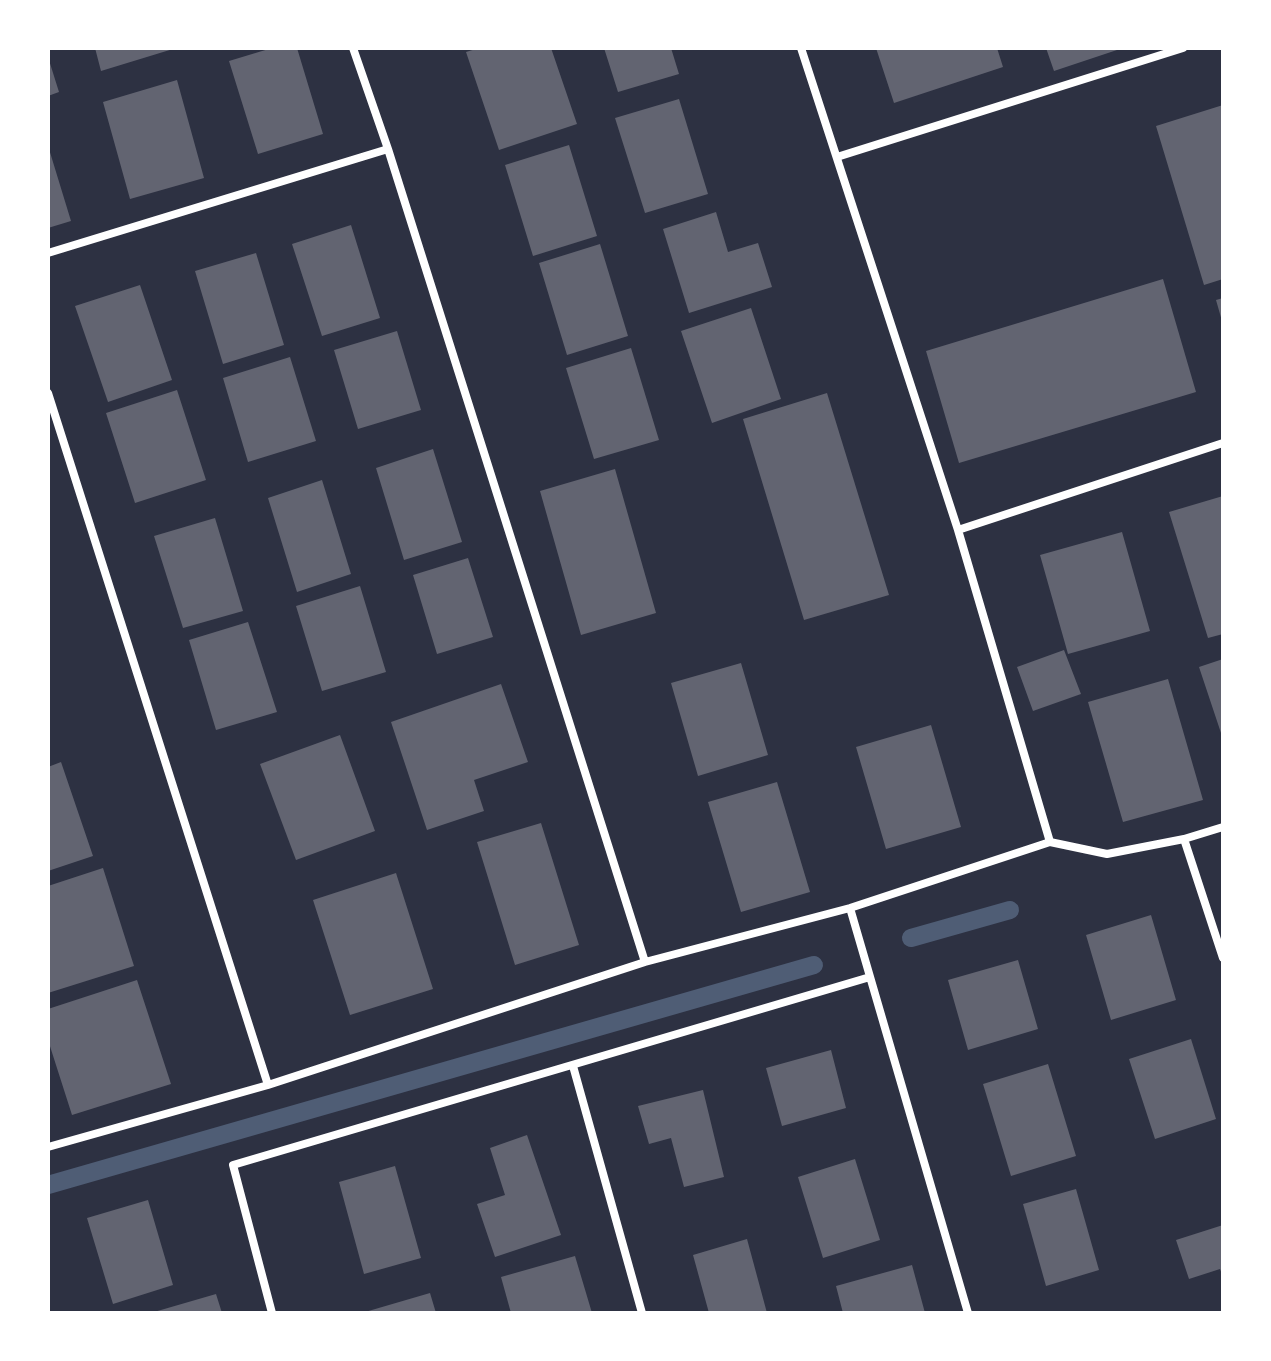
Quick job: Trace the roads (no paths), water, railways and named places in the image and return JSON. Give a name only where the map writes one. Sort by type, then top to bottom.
[{"type":"street","points":[[353,48],[388,149],[645,962]]},
{"type":"street","points":[[801,48],[958,530],[1050,842]]},
{"type":"street","points":[[837,157],[1183,48]]},
{"type":"street","points":[[48,253],[388,149]]},
{"type":"street","points":[[48,393],[268,1085]]},
{"type":"street","points":[[958,530],[1223,443]]},
{"type":"street","points":[[48,1147],[268,1085],[645,962],[850,908],[1050,842],[1107,854],[1184,839],[1223,827]]},
{"type":"street","points":[[1184,839],[1223,958]]},
{"type":"street","points":[[850,908],[968,1313]]},
{"type":"street","points":[[272,1313],[233,1165],[870,977]]},
{"type":"street","points":[[573,1066],[642,1313]]},
{"type":"waterway","points":[[911,938],[1010,910]]},
{"type":"waterway","points":[[48,1185],[814,965]]}]
